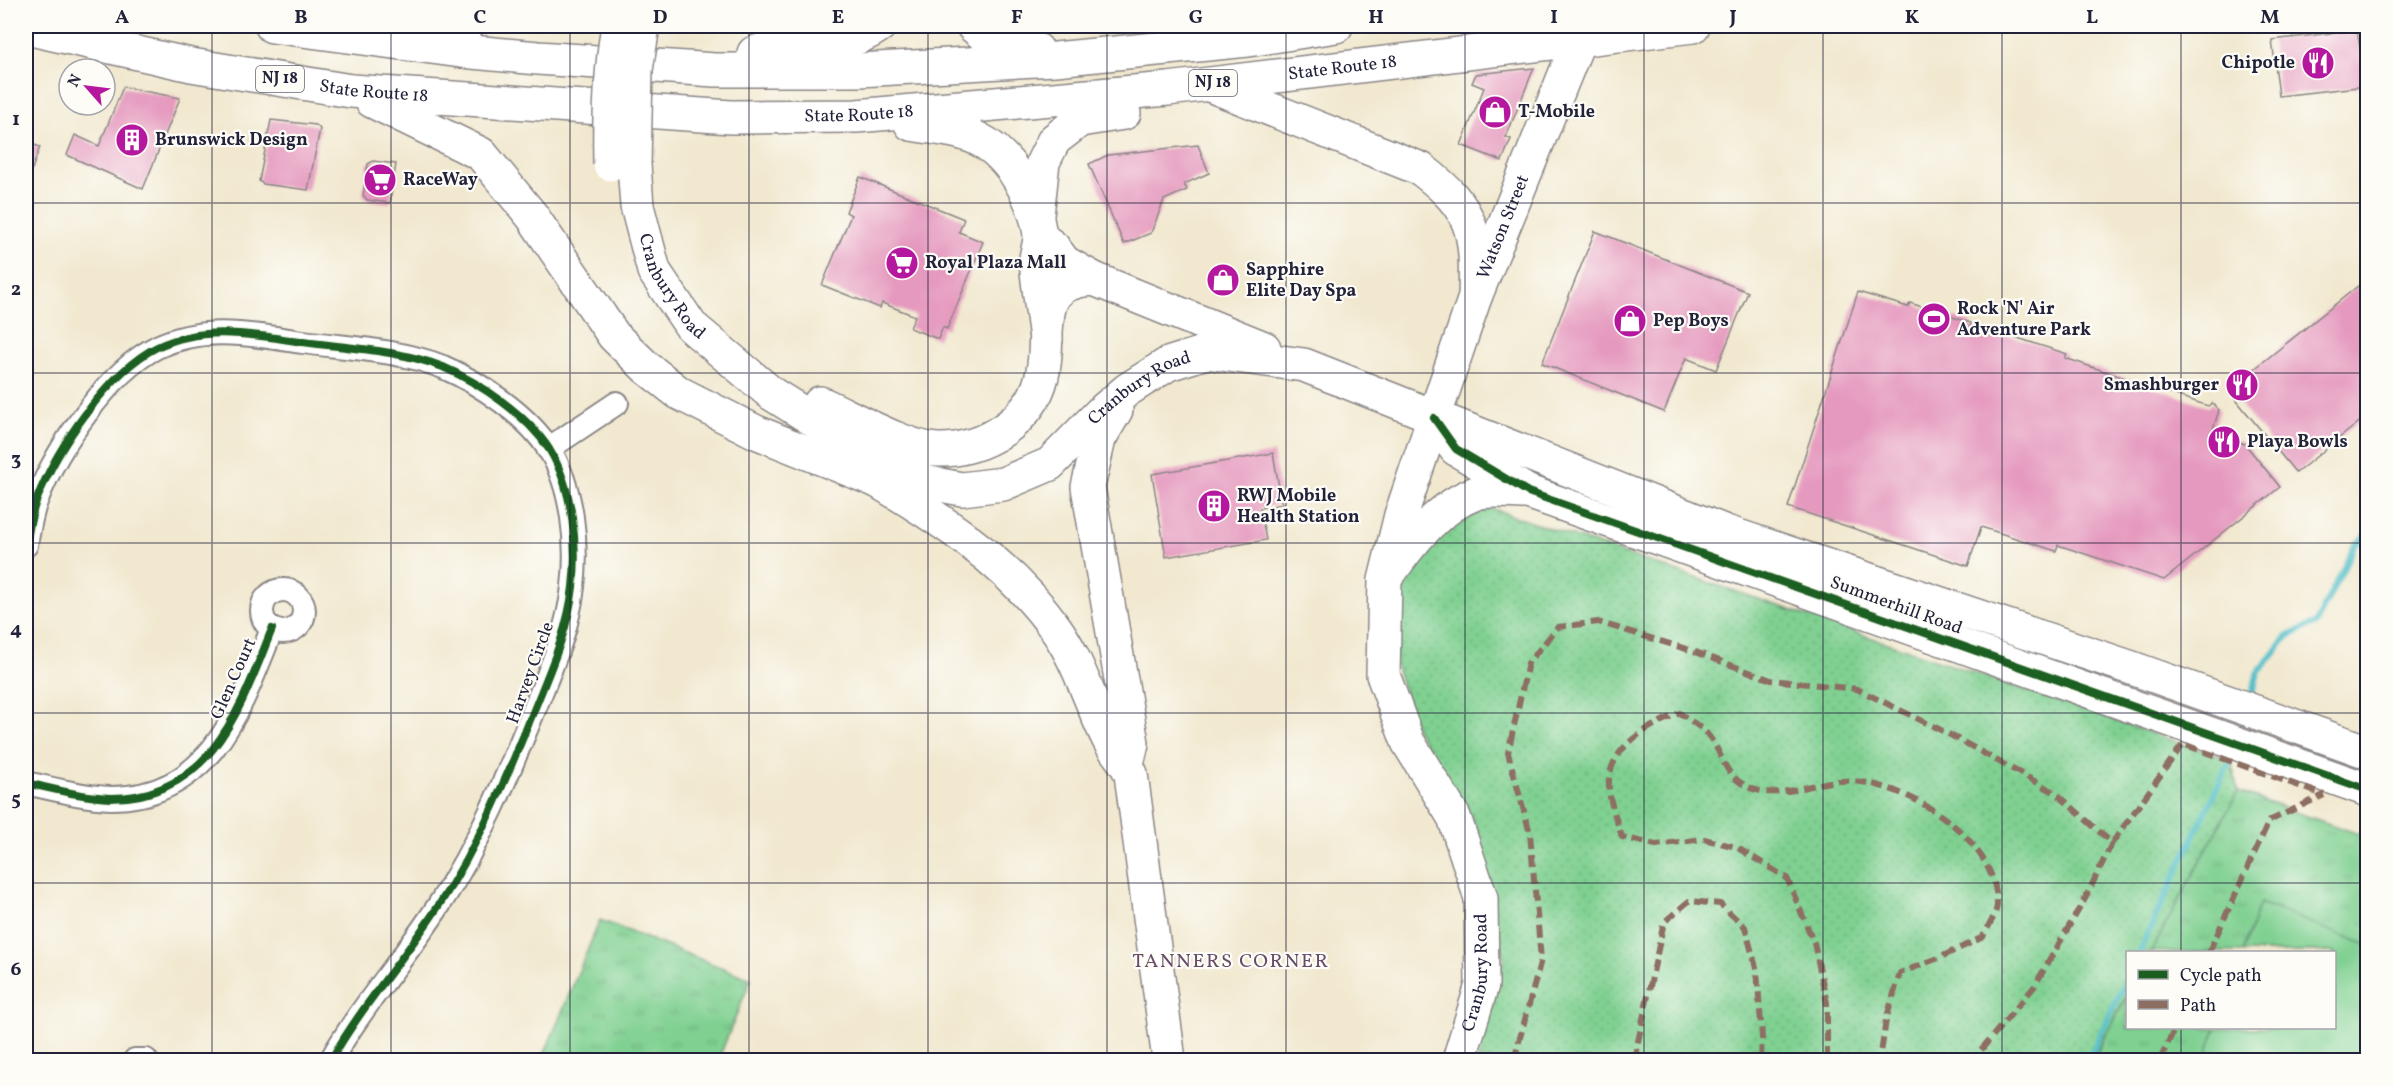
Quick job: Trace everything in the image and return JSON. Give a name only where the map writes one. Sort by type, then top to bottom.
[{"type":"main road","name":"NJ 18","points":[[272,26],[466,38],[715,70],[859,70],[1055,59],[1247,33],[1336,26]]},
{"type":"main road","name":"Cranbury Road","points":[[618,26],[612,58],[609,115],[654,271],[691,326],[722,354],[772,394],[891,468],[929,483],[962,489],[1003,484],[1050,464],[1100,413],[1128,390],[1168,364],[1206,352],[1304,365],[1434,418],[1401,515],[1385,580],[1383,675],[1408,742],[1454,817],[1481,898],[1482,985],[1459,1060]]},
{"type":"main road","name":"Cranbury Road","points":[[643,26],[622,165],[619,222],[641,288],[685,352],[738,396],[880,482],[980,548],[1020,586],[1056,629],[1084,679],[1109,741],[1127,764],[1132,785],[1169,1060]]},
{"type":"main road","points":[[715,70],[766,48],[837,45],[866,34],[879,26]]},
{"type":"main road","points":[[973,26],[986,37],[1009,45],[1031,47],[1055,59]]},
{"type":"main road","name":"State Route 18","points":[[26,28],[191,64],[351,92],[731,117],[855,116],[1168,89],[1693,26]]},
{"type":"main road","name":"Watson Street","points":[[1434,418],[1475,297],[1579,40]]},
{"type":"main road","points":[[26,52],[97,45]]},
{"type":"main road","points":[[1208,84],[1421,169],[1448,190],[1466,216],[1476,250],[1475,297]]},
{"type":"main road","points":[[1046,339],[1036,258],[1043,162],[1054,140],[1080,120],[1139,111],[1168,89]]},
{"type":"main road","points":[[351,92],[482,154],[532,216],[614,336],[647,368],[679,393],[756,432],[880,482]]},
{"type":"main road","points":[[855,116],[953,130],[980,140],[998,153],[1019,179],[1039,229],[1064,262],[1094,279],[1304,365]]},
{"type":"main road","points":[[722,354],[894,437],[937,450],[976,446],[1001,433],[1027,408],[1042,378],[1051,303],[1060,290],[1073,280],[1094,279]]},
{"type":"main road","points":[[1127,764],[1132,743],[1088,487],[1099,440],[1128,390]]},
{"type":"main road","name":"Summerhill Road","points":[[1434,418],[1456,449],[1528,492],[2367,790]]},
{"type":"main road","name":"Summerhill Road","points":[[1434,418],[1726,532],[2222,700],[2367,752]]},
{"type":"main road","points":[[1385,580],[1410,544],[1443,513],[1477,493],[1528,492]]},
{"type":"street","name":"Harvey Circle","points":[[26,545],[31,500],[108,384],[129,364],[156,348],[184,336],[214,332],[244,333],[354,348],[441,366],[489,391],[548,449],[563,488],[576,546],[573,590],[563,639],[515,758],[482,830],[440,904],[347,1032],[331,1060]]},
{"type":"street","points":[[548,449],[617,403]]},
{"type":"street","name":"Glen Court","points":[[26,783],[78,795],[112,798],[162,789],[207,757],[229,730],[272,629]]},
{"type":"street","points":[[135,1060],[146,1060]]},
{"type":"green space","points":[[1490,508],[2231,760],[2238,792],[2152,951],[2126,951],[2126,997],[2092,1060],[1478,1060],[1504,959],[1475,823],[1417,731],[1396,667],[1395,582],[1443,528]]},
{"type":"green space","points":[[2238,792],[2367,837],[2367,1060],[2093,1060],[2126,998],[2126,1029],[2336,1029],[2336,951],[2152,951]]},
{"type":"green space","points":[[2260,903],[2367,945],[2367,1060],[2204,1060],[2216,1029],[2336,1029],[2336,951],[2242,951]]},
{"type":"green space","points":[[600,920],[751,979],[718,1060],[542,1060]]},
{"type":"building","name":"Chipotle","points":[[2357,30],[2366,86],[2279,96],[2272,40]]},
{"type":"building","name":"T-Mobile","points":[[1534,68],[1506,137],[1511,139],[1502,161],[1461,145],[1484,88],[1472,83],[1476,74]]},
{"type":"building","name":"Brunswick Design","points":[[123,87],[180,98],[143,189],[67,155],[75,135],[99,146],[111,117],[117,117],[117,102]]},
{"type":"building","points":[[271,120],[316,125],[320,129],[308,190],[263,184],[259,181]]},
{"type":"building","points":[[26,142],[40,147],[32,169],[26,167]]},
{"type":"building","points":[[1198,145],[1209,173],[1184,184],[1187,190],[1164,200],[1151,233],[1124,244],[1089,164],[1108,155]]},
{"type":"building","name":"RaceWay","points":[[373,161],[396,164],[390,203],[367,200],[363,195],[368,164]]},
{"type":"building","name":"Royal Plaza Mall","points":[[860,177],[964,219],[959,232],[983,242],[947,329],[943,327],[938,339],[910,328],[915,316],[882,303],[880,308],[822,285],[851,215],[846,212]]},
{"type":"building","points":[[1595,231],[1748,292],[1716,370],[1686,358],[1664,412],[1542,363]]},
{"type":"building","points":[[2368,278],[2368,415],[2296,473],[2228,390]]},
{"type":"building","points":[[1858,292],[1908,307],[1910,303],[1971,323],[1970,327],[2003,338],[2005,334],[2067,354],[2065,358],[2208,406],[2212,403],[2219,410],[2212,433],[2245,444],[2280,487],[2164,580],[2058,545],[2056,551],[1981,527],[1968,566],[1788,507]]},
{"type":"building","name":"RWJ Mobile Health Station","points":[[1273,453],[1282,504],[1260,508],[1266,540],[1166,557],[1152,474]]},
{"type":"waterway","points":[[2250,699],[2258,673],[2288,636],[2316,623],[2355,545],[2368,534]]},
{"type":"waterway","points":[[2139,951],[2234,752]]},
{"type":"waterway","points":[[2088,1060],[2126,981]]},
{"type":"marked path","points":[[1514,1060],[1541,960],[1530,833],[1508,753],[1528,663],[1558,627],[1598,622],[1693,651],[1771,680],[1857,689],[1945,732],[2056,793],[2112,843],[2086,897],[2034,987],[1975,1060]]},
{"type":"marked path","points":[[1827,1060],[1827,1003],[1814,943],[1787,878],[1736,847],[1704,839],[1656,845],[1622,837],[1610,797],[1609,781],[1612,767],[1628,743],[1666,719],[1680,713],[1702,729],[1714,743],[1735,779],[1753,789],[1764,792],[1785,791],[1838,781],[1862,782],[1889,789],[1915,800],[1940,815],[1963,834],[1981,855],[1993,879],[1997,904],[1991,921],[1983,937],[1900,973],[1886,1020],[1880,1060]]},
{"type":"marked path","points":[[2112,843],[2183,744],[2324,795]]},
{"type":"marked path","points":[[2209,951],[2269,821],[2324,795]]},
{"type":"marked path","points":[[1634,1060],[1664,922],[1689,901],[1720,904],[1745,927],[1757,971],[1762,1037],[1761,1060]]},
{"type":"marked path","points":[[2160,1060],[2175,1029]]},
{"type":"cycle path","points":[[26,545],[33,510],[46,479],[57,457],[86,413],[120,374],[139,359],[157,347],[193,336],[211,333],[247,334],[374,350],[426,361],[457,374],[502,401],[540,436],[549,449],[564,481],[572,516],[575,553],[571,603],[558,650],[503,785],[467,858],[426,925],[356,1020],[331,1060]]},
{"type":"cycle path","points":[[1434,418],[1456,449],[1528,492],[2368,790]]},
{"type":"cycle path","points":[[26,783],[111,798],[146,794],[174,782],[198,765],[218,742],[248,688],[272,629]]},
{"type":"place","name":"Chipotle","points":[[2318,63]]},
{"type":"place","name":"T-Mobile","points":[[1495,112]]},
{"type":"place","name":"Brunswick Design","points":[[132,140]]},
{"type":"place","name":"RaceWay","points":[[380,180]]},
{"type":"place","name":"Royal Plaza Mall","points":[[902,263]]},
{"type":"place","name":"Sapphire Elite Day Spa","points":[[1223,280]]},
{"type":"place","name":"Rock 'N' Air Adventure Park","points":[[1934,319]]},
{"type":"place","name":"Pep Boys","points":[[1630,321]]},
{"type":"place","name":"Smashburger","points":[[2242,385]]},
{"type":"place","name":"Playa Bowls","points":[[2224,442]]},
{"type":"place","name":"RWJ Mobile Health Station","points":[[1214,506]]},
{"type":"district","name":"TANNERS CORNER","points":[[1231,962]]}]
